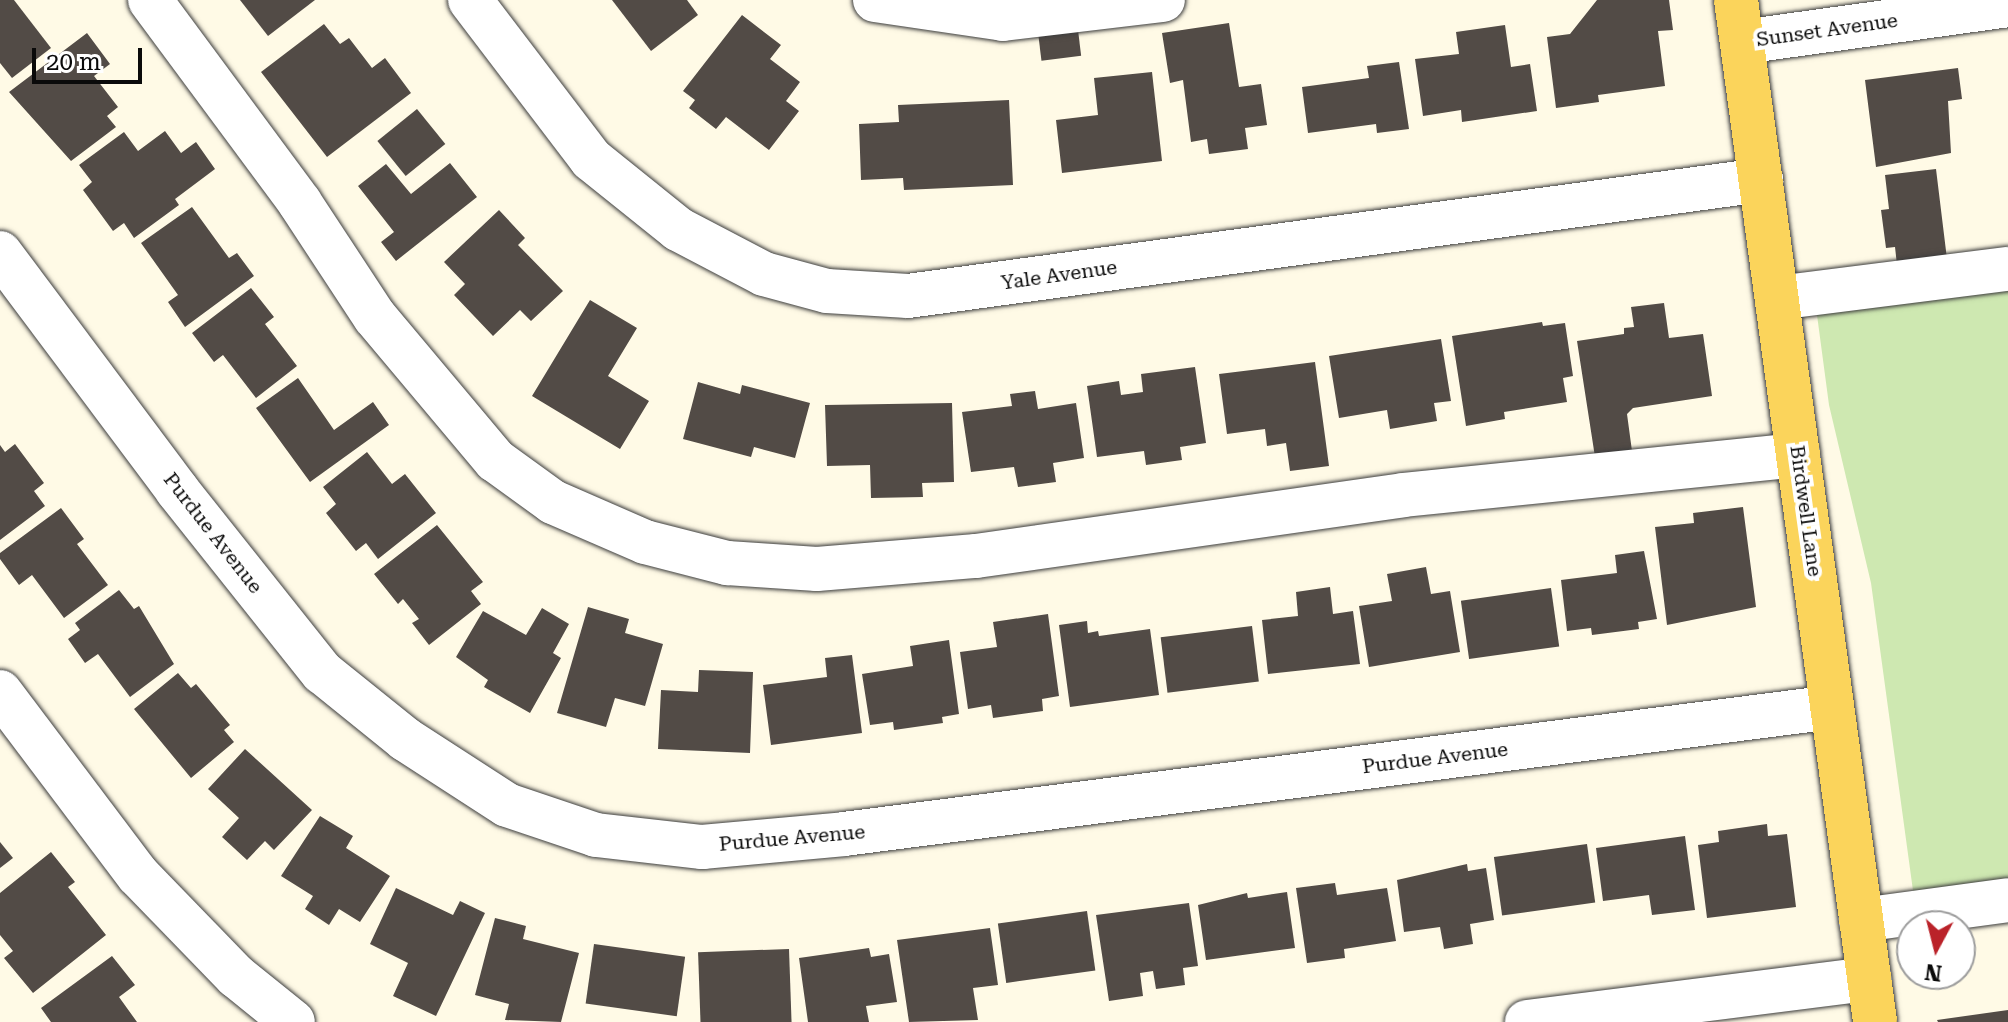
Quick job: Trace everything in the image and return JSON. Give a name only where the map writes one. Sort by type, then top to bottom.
[{"type":"main road","name":"Birdwell Lane","points":[[1739,21],[1875,1022]]},
{"type":"street","points":[[150,0],[300,203],[375,317],[495,460],[553,502],[645,542],[727,563],[817,569],[976,556],[1404,495],[1798,455]]},
{"type":"street","name":"Yale Avenue","points":[[470,0],[591,159],[678,229],[764,274],[827,291],[908,296],[1761,180]]},
{"type":"street","points":[[875,0],[1003,19],[1163,0]]},
{"type":"street","name":"Sunset Avenue","points":[[1739,21],[2008,5]]},
{"type":"street","name":"Purdue Avenue","points":[[0,253],[177,490],[322,672],[405,739],[507,805],[596,835],[702,847],[844,834],[1832,707]]},
{"type":"street","points":[[1777,298],[2008,269]]},
{"type":"street","points":[[0,692],[138,875],[236,976],[293,1022]]},
{"type":"street","points":[[1861,920],[2008,900]]},
{"type":"street","points":[[1527,1022],[1869,979]]},
{"type":"green space","points":[[2008,274],[2008,886],[1914,898],[1871,583],[1829,405],[1815,300]]},
{"type":"building","points":[[0,0],[14,0],[51,48],[12,78],[0,63]]},
{"type":"building","points":[[240,0],[315,0],[268,36]]},
{"type":"building","points":[[612,0],[687,0],[698,15],[651,51]]},
{"type":"building","points":[[1597,0],[1669,0],[1673,30],[1658,31],[1665,86],[1598,95],[1599,102],[1556,108],[1547,37],[1570,34]]},
{"type":"building","points":[[742,15],[781,45],[770,59],[800,82],[786,101],[799,111],[769,150],[726,117],[716,129],[689,108],[695,100],[683,91]]},
{"type":"building","points":[[1229,23],[1239,87],[1261,84],[1267,125],[1245,128],[1248,149],[1209,154],[1207,139],[1191,142],[1183,80],[1170,83],[1162,33]]},
{"type":"building","points":[[324,24],[340,44],[349,38],[372,68],[385,58],[411,93],[327,157],[261,72]]},
{"type":"building","points":[[1505,25],[1511,67],[1530,64],[1537,111],[1462,122],[1461,110],[1423,116],[1415,59],[1459,54],[1456,32]]},
{"type":"building","points":[[1078,30],[1081,56],[1041,61],[1038,35]]},
{"type":"building","points":[[87,33],[110,64],[94,76],[118,107],[107,116],[116,127],[71,161],[9,92]]},
{"type":"building","points":[[1399,62],[1409,129],[1377,133],[1376,124],[1308,133],[1302,87],[1369,78],[1367,66]]},
{"type":"building","points":[[1958,68],[1962,99],[1948,101],[1951,153],[1876,167],[1865,80]]},
{"type":"building","points":[[1152,72],[1162,161],[1062,173],[1056,120],[1098,115],[1094,78]]},
{"type":"building","points":[[1009,100],[1013,185],[904,190],[903,178],[861,180],[859,124],[899,122],[898,105]]},
{"type":"building","points":[[417,109],[445,144],[406,176],[377,141]]},
{"type":"building","points":[[165,131],[181,153],[196,142],[215,169],[175,199],[179,205],[134,238],[124,223],[113,231],[83,190],[92,182],[79,165],[124,132],[138,151]]},
{"type":"building","points":[[450,163],[477,197],[396,261],[381,242],[394,232],[358,186],[386,164],[411,194]]},
{"type":"building","points":[[1936,169],[1947,259],[1897,265],[1895,247],[1886,248],[1881,210],[1889,209],[1885,175]]},
{"type":"building","points":[[192,207],[229,258],[237,253],[254,276],[185,327],[168,302],[178,295],[141,243]]},
{"type":"building","points":[[499,210],[525,238],[518,245],[563,291],[531,321],[520,310],[493,336],[454,295],[465,284],[444,262]]},
{"type":"building","points":[[251,288],[274,317],[265,324],[297,366],[256,398],[223,355],[214,362],[192,333]]},
{"type":"building","points":[[590,300],[637,328],[608,376],[649,401],[620,449],[532,396]]},
{"type":"building","points":[[1664,303],[1669,338],[1703,334],[1712,396],[1633,408],[1627,414],[1632,451],[1595,457],[1577,341],[1624,334],[1624,328],[1634,327],[1631,307]]},
{"type":"building","points":[[1542,322],[1543,326],[1565,323],[1573,376],[1563,378],[1567,402],[1504,412],[1505,419],[1466,426],[1452,336]]},
{"type":"building","points":[[1441,339],[1451,401],[1434,403],[1437,421],[1390,429],[1387,410],[1339,418],[1329,356]]},
{"type":"building","points":[[1315,362],[1329,466],[1290,471],[1286,443],[1267,446],[1265,429],[1227,434],[1219,374]]},
{"type":"building","points":[[1195,367],[1206,443],[1180,447],[1182,460],[1146,465],[1144,451],[1097,457],[1087,386],[1119,381],[1121,395],[1143,392],[1141,374]]},
{"type":"building","points":[[298,378],[334,430],[373,402],[389,425],[310,482],[256,408]]},
{"type":"building","points":[[698,382],[740,394],[742,385],[810,403],[795,458],[754,447],[751,457],[683,439]]},
{"type":"building","points":[[1035,391],[1038,409],[1076,403],[1084,458],[1053,463],[1056,482],[1018,487],[1014,467],[971,472],[962,412],[1012,406],[1010,394]]},
{"type":"building","points":[[952,403],[954,482],[922,483],[923,497],[871,498],[870,465],[827,466],[825,405]]},
{"type":"building","points":[[15,444],[44,483],[34,491],[45,506],[0,540],[0,445],[5,452]]},
{"type":"building","points":[[367,452],[392,484],[405,474],[436,513],[378,559],[366,543],[356,551],[326,513],[336,504],[323,487]]},
{"type":"building","points":[[1743,507],[1756,607],[1667,625],[1655,527],[1694,523],[1693,513]]},
{"type":"building","points":[[61,508],[84,539],[77,544],[108,585],[64,618],[32,575],[19,585],[0,559],[0,553]]},
{"type":"building","points":[[437,525],[483,582],[471,591],[481,604],[429,645],[412,623],[419,619],[403,599],[398,604],[374,574]]},
{"type":"building","points":[[1644,551],[1657,619],[1638,622],[1639,629],[1592,635],[1591,628],[1567,631],[1561,580],[1617,573],[1615,555]]},
{"type":"building","points":[[1426,567],[1431,594],[1450,591],[1460,652],[1369,667],[1359,606],[1392,601],[1387,574]]},
{"type":"building","points":[[1330,587],[1333,614],[1353,611],[1360,664],[1268,674],[1262,620],[1298,616],[1296,592]]},
{"type":"building","points":[[1551,588],[1559,646],[1469,659],[1461,601]]},
{"type":"building","points":[[119,590],[134,609],[139,606],[174,664],[130,697],[98,654],[85,663],[68,639],[80,630],[75,623]]},
{"type":"building","points":[[588,607],[629,619],[625,633],[663,644],[645,706],[615,698],[606,727],[557,713]]},
{"type":"building","points":[[542,608],[569,624],[553,653],[561,658],[530,713],[484,687],[488,680],[456,657],[483,611],[526,635]]},
{"type":"building","points":[[1048,614],[1059,696],[1042,699],[1043,711],[993,718],[991,705],[968,709],[960,652],[997,647],[993,622]]},
{"type":"building","points":[[1087,621],[1088,633],[1098,631],[1099,636],[1150,629],[1159,695],[1070,707],[1059,625]]},
{"type":"building","points":[[1252,626],[1259,682],[1168,693],[1161,637]]},
{"type":"building","points":[[949,640],[959,714],[942,717],[943,723],[894,730],[893,722],[870,725],[862,674],[913,666],[910,646]]},
{"type":"building","points":[[852,655],[862,733],[771,745],[763,685],[827,677],[825,658]]},
{"type":"building","points":[[699,670],[753,672],[750,753],[658,749],[661,690],[698,692]]},
{"type":"building","points":[[178,673],[191,688],[196,684],[230,725],[224,730],[234,742],[191,778],[134,709]]},
{"type":"building","points":[[245,749],[312,810],[274,850],[265,841],[247,860],[222,837],[239,818],[208,789]]},
{"type":"building","points":[[320,816],[353,836],[346,848],[390,876],[360,922],[339,909],[329,925],[305,909],[313,896],[281,876]]},
{"type":"building","points":[[1767,824],[1768,836],[1787,834],[1796,907],[1707,918],[1698,845],[1719,842],[1718,831]]},
{"type":"building","points":[[1685,836],[1695,910],[1652,915],[1649,895],[1603,901],[1596,848]]},
{"type":"building","points":[[0,842],[13,858],[0,868]]},
{"type":"building","points":[[1587,844],[1595,902],[1502,916],[1494,857]]},
{"type":"building","points":[[51,852],[75,882],[68,887],[106,935],[33,993],[4,958],[13,951],[0,935],[0,893]]},
{"type":"building","points":[[1467,864],[1468,871],[1486,868],[1494,920],[1470,924],[1473,944],[1444,949],[1440,927],[1404,932],[1397,880]]},
{"type":"building","points":[[1335,883],[1337,895],[1387,888],[1396,941],[1344,949],[1345,958],[1307,963],[1296,888]]},
{"type":"building","points":[[396,888],[453,915],[460,901],[485,913],[436,1016],[393,996],[408,963],[370,944]]},
{"type":"building","points":[[1287,892],[1295,948],[1206,960],[1198,905],[1247,893],[1248,898]]},
{"type":"building","points":[[1189,903],[1198,966],[1183,968],[1185,985],[1156,989],[1153,971],[1140,973],[1143,996],[1109,1001],[1096,915]]},
{"type":"building","points":[[1087,911],[1095,970],[1006,983],[998,924]]},
{"type":"building","points":[[495,918],[526,926],[523,939],[579,953],[561,1022],[505,1020],[509,1004],[475,995]]},
{"type":"building","points":[[990,928],[998,985],[973,988],[978,1020],[909,1022],[897,940]]},
{"type":"building","points":[[594,944],[685,957],[677,1016],[586,1003]]},
{"type":"building","points":[[869,948],[871,957],[889,954],[897,1002],[866,1006],[869,1022],[808,1022],[799,958]]},
{"type":"building","points":[[789,949],[792,1022],[700,1022],[698,952]]},
{"type":"building","points":[[112,956],[135,985],[119,997],[137,1022],[51,1022],[41,1008]]},
{"type":"building","points":[[2008,1010],[2008,1022],[1937,1020]]}]
